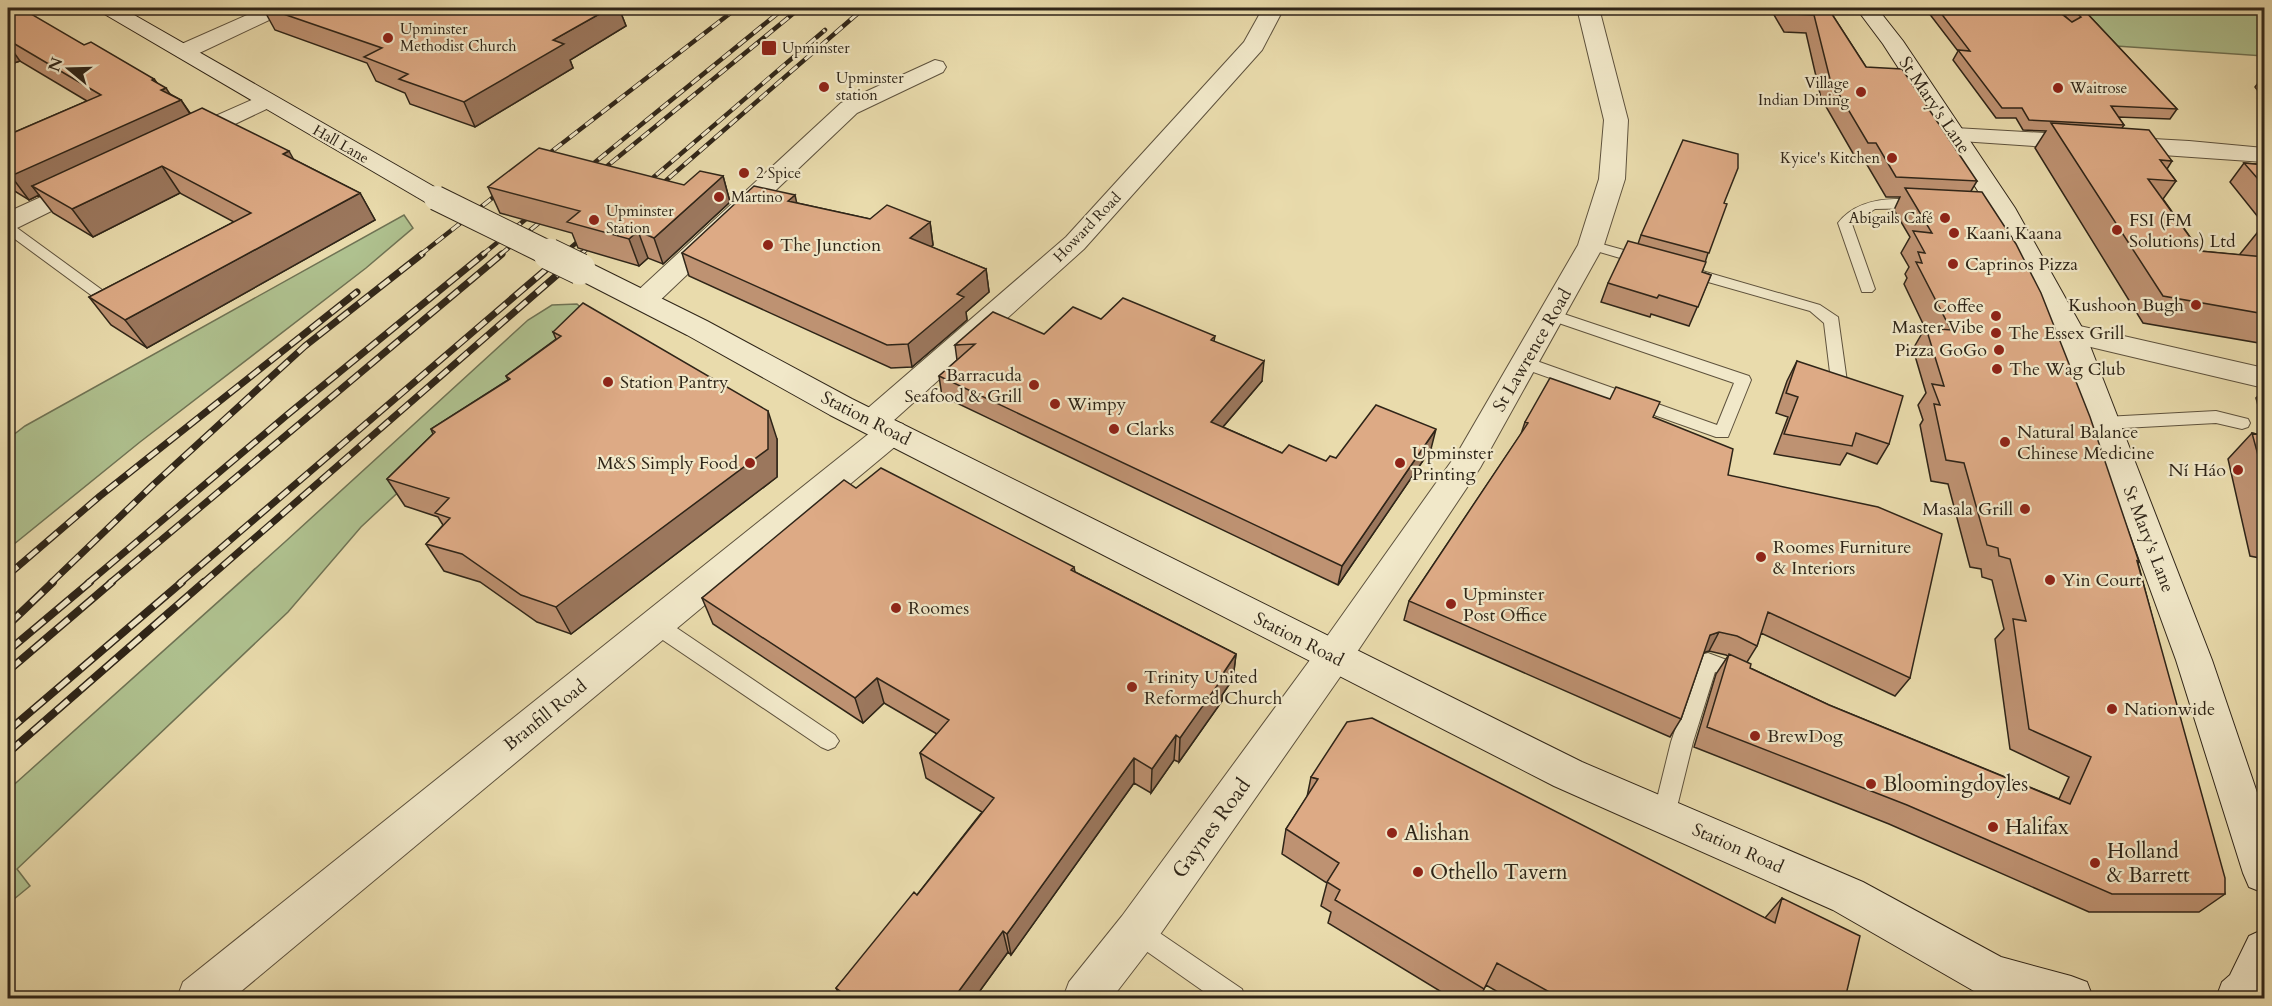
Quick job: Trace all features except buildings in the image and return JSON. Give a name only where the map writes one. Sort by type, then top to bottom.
[{"type":"street","name":"Hall Lane","points":[[108,8],[436,198],[580,268]]},
{"type":"street","points":[[185,51],[279,8]]},
{"type":"street","name":"Howard Road","points":[[882,427],[1075,243],[1254,45],[1273,8]]},
{"type":"street","name":"St Lawrence Road","points":[[1334,656],[1469,460],[1591,245],[1612,179],[1616,120],[1588,8]]},
{"type":"street","name":"St Mary's Lane","points":[[1866,8],[1892,41],[1955,135],[1991,207],[2072,333],[2194,660],[2265,873]]},
{"type":"street","points":[[643,301],[849,108],[935,67]]},
{"type":"street","points":[[168,146],[265,100]]},
{"type":"street","points":[[1955,135],[2189,148],[2265,155]]},
{"type":"street","points":[[8,222],[104,176]]},
{"type":"street","name":"Station Road","points":[[580,268],[882,427],[1568,774],[1848,896],[2008,988],[2071,999]]},
{"type":"street","points":[[2072,333],[2265,378]]},
{"type":"street","name":"Branfill Road","points":[[199,999],[655,624],[882,427]]},
{"type":"street","name":"Gaynes Road","points":[[1085,999],[1137,931],[1334,656]]},
{"type":"street","points":[[2238,999],[2246,991],[2265,951]]},
{"type":"lane","points":[[1867,289],[1845,223],[1855,211],[1885,203],[1932,205]]},
{"type":"lane","points":[[8,228],[117,308]]},
{"type":"lane","points":[[1591,245],[1815,308],[1832,321],[1840,389]]},
{"type":"lane","points":[[1525,363],[1722,432],[1743,380],[1552,315]]},
{"type":"lane","points":[[2105,423],[2216,417],[2242,423]]},
{"type":"lane","points":[[655,624],[828,741]]},
{"type":"lane","points":[[1664,815],[1682,742],[1708,661],[1718,663],[1760,683]]},
{"type":"lane","points":[[1137,931],[1233,999]]},
{"type":"green space","points":[[2058,8],[2264,8],[2264,56],[2101,45]]},
{"type":"green space","points":[[404,215],[413,228],[366,268],[140,442],[8,549],[8,439],[25,426]]},
{"type":"green space","points":[[577,304],[586,312],[562,339],[361,527],[288,612],[17,869],[30,886],[8,904],[8,790],[528,320],[552,305]]},
{"type":"railway","points":[[538,162],[737,8]]},
{"type":"railway","points":[[595,176],[800,8]]},
{"type":"railway","points":[[654,191],[864,8]]},
{"type":"railway","points":[[583,172],[783,9]]},
{"type":"railway","points":[[641,188],[825,30]]},
{"type":"railway","points":[[420,255],[505,188]]},
{"type":"railway","points":[[482,255],[537,210]]},
{"type":"railway","points":[[500,255],[551,213]]},
{"type":"railway","points":[[562,255],[588,233]]},
{"type":"railway","points":[[580,255],[597,240]]},
{"type":"railway","points":[[51,583],[154,484],[305,346],[422,254]]},
{"type":"railway","points":[[88,583],[287,415],[484,254]]},
{"type":"railway","points":[[110,583],[502,254]]},
{"type":"railway","points":[[180,583],[564,254]]},
{"type":"railway","points":[[203,583],[581,254]]},
{"type":"railway","points":[[8,575],[100,496],[357,292]]},
{"type":"railway","points":[[8,625],[53,582]]},
{"type":"railway","points":[[8,651],[90,582]]},
{"type":"railway","points":[[8,671],[112,582]]},
{"type":"railway","points":[[8,731],[182,582]]},
{"type":"railway","points":[[8,753],[204,582]]},
{"type":"place","name":"Upminster Methodist Church","points":[[388,38]]},
{"type":"place","name":"Upminster","points":[[769,48]]},
{"type":"place","name":"Upminster station","points":[[824,87]]},
{"type":"place","name":"Waitrose","points":[[2058,88]]},
{"type":"place","name":"Village Indian Dining","points":[[1861,92]]},
{"type":"place","name":"Kyice's Kitchen","points":[[1892,158]]},
{"type":"place","name":"2 Spice","points":[[744,173]]},
{"type":"place","name":"Martino","points":[[719,197]]},
{"type":"place","name":"Abigails Café","points":[[1945,218]]},
{"type":"place","name":"Upminster Station","points":[[594,220]]},
{"type":"place","name":"FSI (FM Solutions) Ltd","points":[[2117,230]]},
{"type":"place","name":"Kaani Kaana","points":[[1954,233]]},
{"type":"place","name":"The Junction","points":[[768,245]]},
{"type":"place","name":"Caprinos Pizza","points":[[1953,264]]},
{"type":"place","name":"Kushoon Bugh","points":[[2196,305]]},
{"type":"place","name":"Coffee Master Vibe","points":[[1996,316]]},
{"type":"place","name":"The Essex Grill","points":[[1996,333]]},
{"type":"place","name":"Pizza GoGo","points":[[1999,350]]},
{"type":"place","name":"The Wag Club","points":[[1997,369]]},
{"type":"place","name":"Station Pantry","points":[[608,382]]},
{"type":"place","name":"Barracuda Seafood & Grill","points":[[1034,385]]},
{"type":"place","name":"Wimpy","points":[[1055,404]]},
{"type":"place","name":"Clarks","points":[[1114,429]]},
{"type":"place","name":"Natural Balance Chinese Medicine","points":[[2005,442]]},
{"type":"place","name":"M&S Simply Food","points":[[750,463]]},
{"type":"place","name":"Upminster Printing","points":[[1400,463]]},
{"type":"place","name":"Ní Háo","points":[[2238,470]]},
{"type":"place","name":"Masala Grill","points":[[2025,509]]},
{"type":"place","name":"Roomes Furniture & Interiors","points":[[1761,557]]},
{"type":"place","name":"Yin Court","points":[[2050,580]]},
{"type":"place","name":"Upminster Post Office","points":[[1451,604]]},
{"type":"place","name":"Roomes","points":[[896,608]]},
{"type":"place","name":"Trinity United Reformed Church","points":[[1132,687]]},
{"type":"place","name":"Nationwide","points":[[2112,709]]},
{"type":"place","name":"BrewDog","points":[[1755,736]]},
{"type":"place","name":"Bloomingdoyles","points":[[1871,784]]},
{"type":"place","name":"Halifax","points":[[1993,827]]},
{"type":"place","name":"Alishan","points":[[1392,833]]},
{"type":"place","name":"Holland & Barrett","points":[[2095,863]]},
{"type":"place","name":"Othello Tavern","points":[[1418,872]]}]
